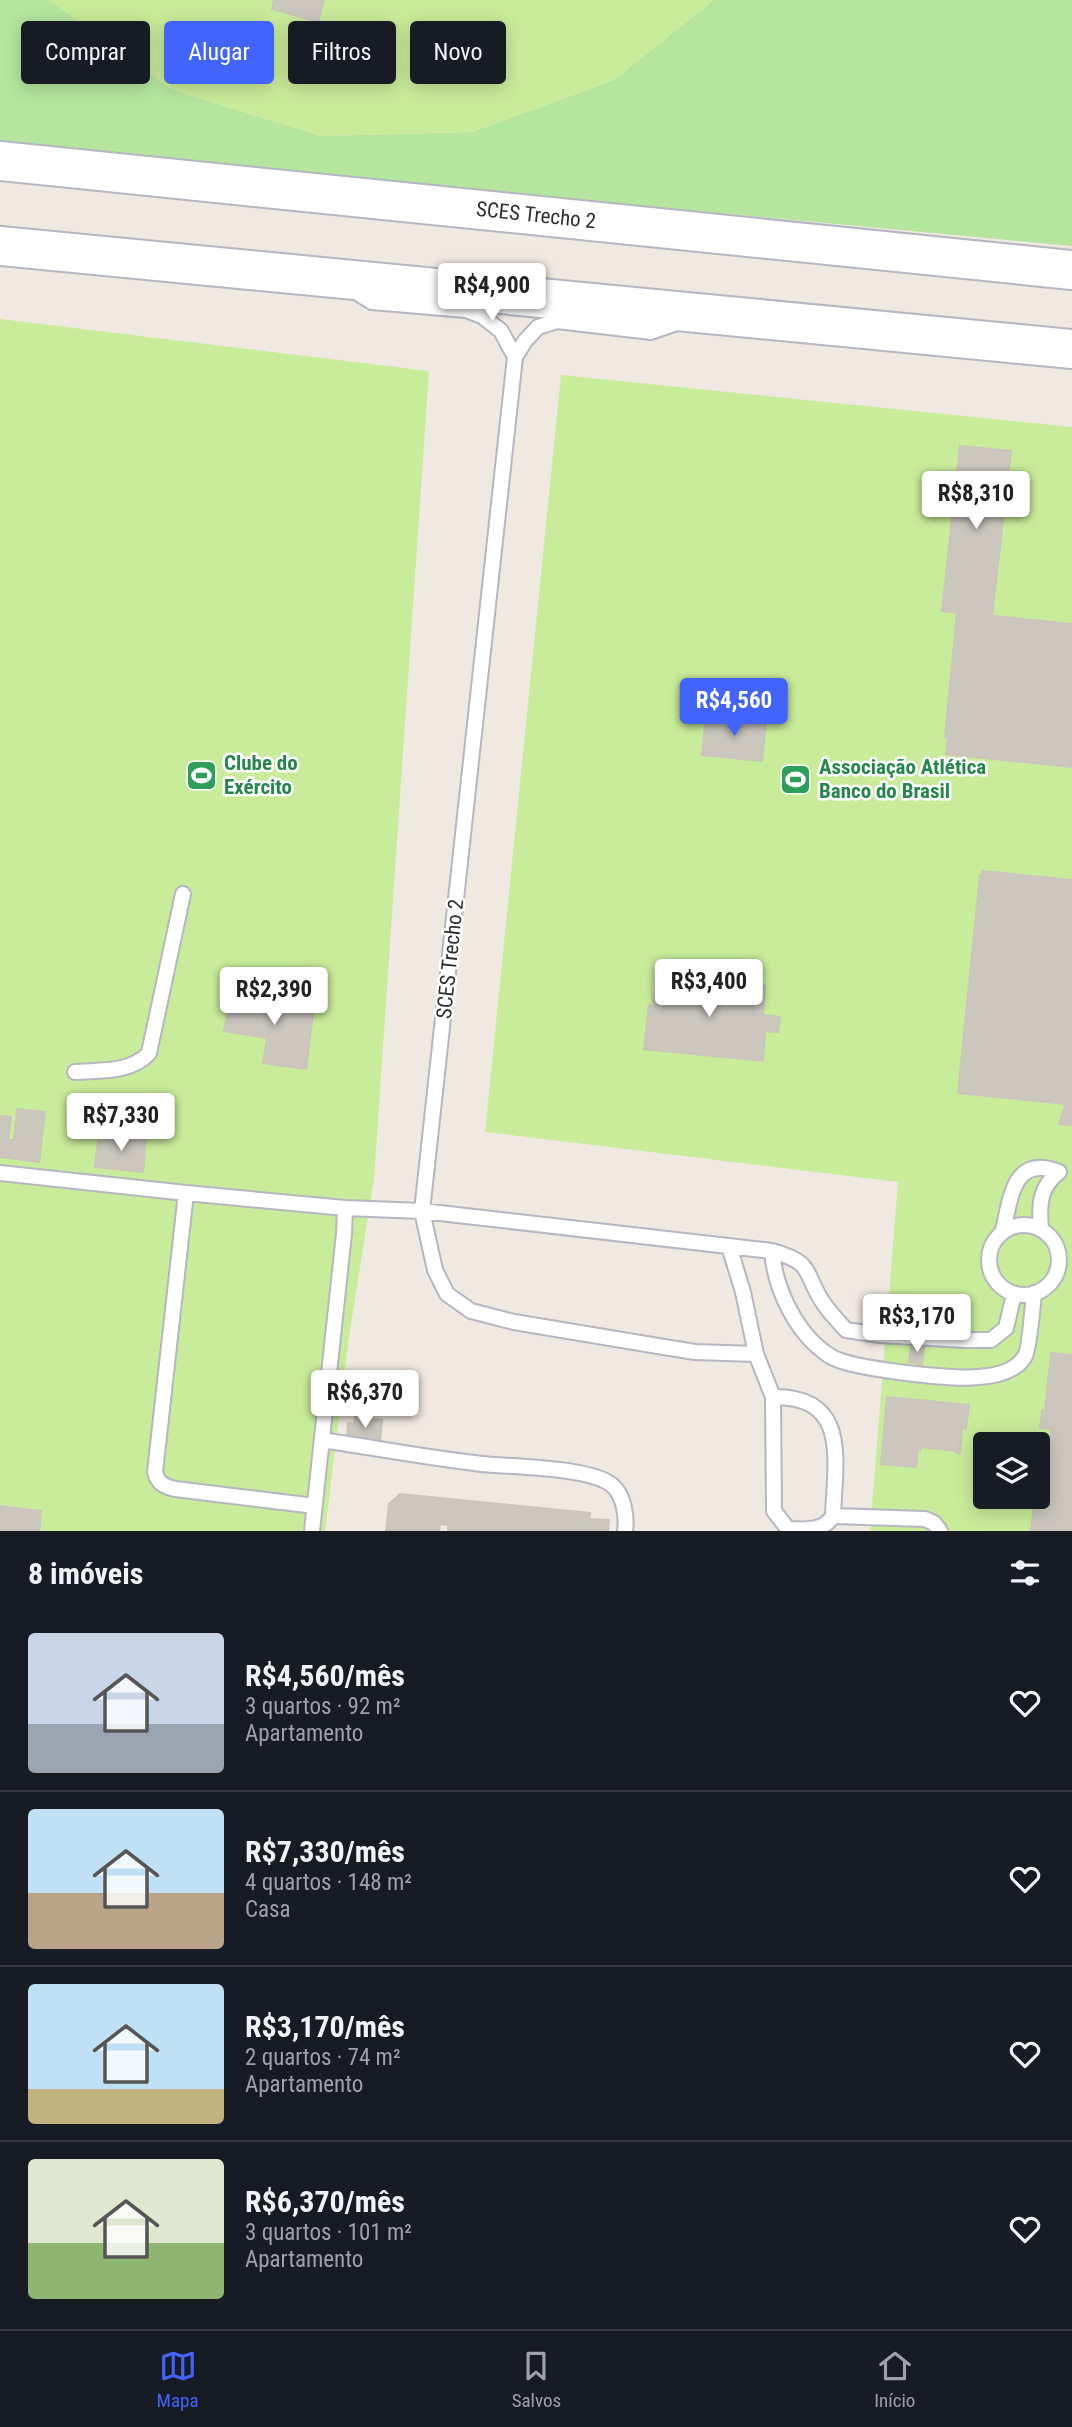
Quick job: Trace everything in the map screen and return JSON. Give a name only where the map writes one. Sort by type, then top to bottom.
[{"type":"main road","name":"SCES Trecho 2","points":[[0,160],[1072,270]]},
{"type":"main road","points":[[0,246],[1072,349]]},
{"type":"lane","points":[[335,278],[372,302],[466,310],[482,316],[500,331],[515,357],[538,327],[556,321],[651,332],[702,314]]},
{"type":"lane","name":"SCES Trecho 2","points":[[515,357],[422,1211],[435,1270],[447,1294],[471,1311],[514,1322],[695,1352],[755,1354]]},
{"type":"lane","points":[[75,1072],[126,1068],[140,1063],[149,1053],[155,1037],[183,894]]},
{"type":"lane","points":[[1003,1230],[1016,1181],[1023,1173],[1042,1168],[1066,1173]]},
{"type":"lane","points":[[0,1173],[345,1208],[422,1211],[772,1251],[791,1256],[800,1263],[811,1276],[823,1303],[846,1330],[940,1340],[991,1340],[1006,1328],[1014,1294]]},
{"type":"lane","points":[[1041,1229],[1039,1206],[1045,1186],[1049,1179],[1066,1173]]},
{"type":"lane","points":[[186,1193],[155,1472],[157,1480],[164,1486],[175,1489],[315,1506]]},
{"type":"lane","points":[[313,1531],[345,1208]]},
{"type":"lane","points":[[1018,1224],[1033,1225],[1041,1229],[1055,1241],[1060,1262],[1052,1282],[1044,1290],[1029,1295],[1014,1294],[1000,1286],[990,1273],[988,1257],[992,1242],[1003,1230],[1018,1224]]},
{"type":"lane","points":[[729,1246],[743,1292],[755,1354],[773,1397],[774,1511],[788,1529],[814,1530],[828,1524],[833,1516],[834,1448],[829,1419],[804,1400],[773,1397]]},
{"type":"lane","points":[[772,1251],[773,1266],[780,1288],[795,1321],[831,1357],[860,1367],[963,1378],[1004,1373],[1027,1355],[1034,1293]]},
{"type":"lane","points":[[1006,1328],[1028,1335]]},
{"type":"lane","points":[[322,1440],[601,1479],[613,1486],[620,1496],[626,1520],[625,1531]]},
{"type":"lane","points":[[833,1516],[880,1524],[925,1519],[934,1523],[940,1531]]},
{"type":"green space","points":[[0,0],[50,0],[79,21],[21,21],[21,84],[150,84],[150,74],[171,89],[321,136],[472,132],[614,80],[714,0],[1072,0],[1072,246],[303,174],[0,140]]},
{"type":"green space","points":[[50,0],[714,0],[614,80],[472,132],[321,136],[171,89],[164,84],[274,84],[274,21],[164,21],[164,84],[150,74],[150,21],[79,21]]},
{"type":"green space","name":"Clube do Exército","points":[[0,319],[429,371],[374,1179],[348,1343],[325,1531],[0,1531]]},
{"type":"green space","name":"Associação Atlética Banco do Brasil","points":[[561,375],[1072,427],[1072,1531],[870,1531],[898,1182],[485,1132]]},
{"type":"building","points":[[274,0],[324,0],[318,21],[272,9]]},
{"type":"building","points":[[960,446],[1011,451],[992,616],[942,611]]},
{"type":"building","points":[[957,612],[1072,624],[1072,767],[946,754],[948,737],[945,737]]},
{"type":"building","points":[[706,716],[766,721],[762,761],[702,755]]},
{"type":"building","points":[[982,871],[1072,880],[1072,1125],[1059,1124],[1066,1104],[958,1093]]},
{"type":"building","points":[[656,976],[765,986],[763,1015],[780,1017],[778,1032],[765,1031],[763,1061],[644,1049],[649,1005],[653,1006]]},
{"type":"building","points":[[232,993],[314,1006],[306,1069],[263,1063],[267,1038],[224,1031]]},
{"type":"building","points":[[17,1109],[45,1112],[39,1162],[0,1157],[0,1116],[11,1117],[8,1140],[14,1140]]},
{"type":"building","points":[[99,1134],[146,1139],[143,1172],[95,1167]]},
{"type":"building","points":[[911,1345],[924,1346],[922,1364],[909,1362]]},
{"type":"building","points":[[1051,1353],[1072,1355],[1072,1531],[1031,1531],[1034,1509],[1050,1509],[1052,1429],[1040,1428],[1042,1410],[1045,1410]]},
{"type":"building","points":[[887,1397],[969,1405],[966,1429],[962,1428],[960,1453],[921,1447],[918,1449],[916,1467],[881,1464]]},
{"type":"building","points":[[355,1417],[382,1420],[380,1443],[352,1440],[347,1436],[348,1423],[354,1424]]},
{"type":"building","points":[[400,1494],[590,1513],[589,1519],[609,1520],[608,1531],[448,1531],[448,1525],[440,1524],[439,1531],[386,1531],[389,1504]]},
{"type":"building","points":[[0,1506],[41,1511],[39,1531],[0,1531]]},
{"type":"place","name":"Clube do Exército","points":[[201,775]]},
{"type":"place","name":"Associação Atlética Banco do Brasil","points":[[796,779]]}]
